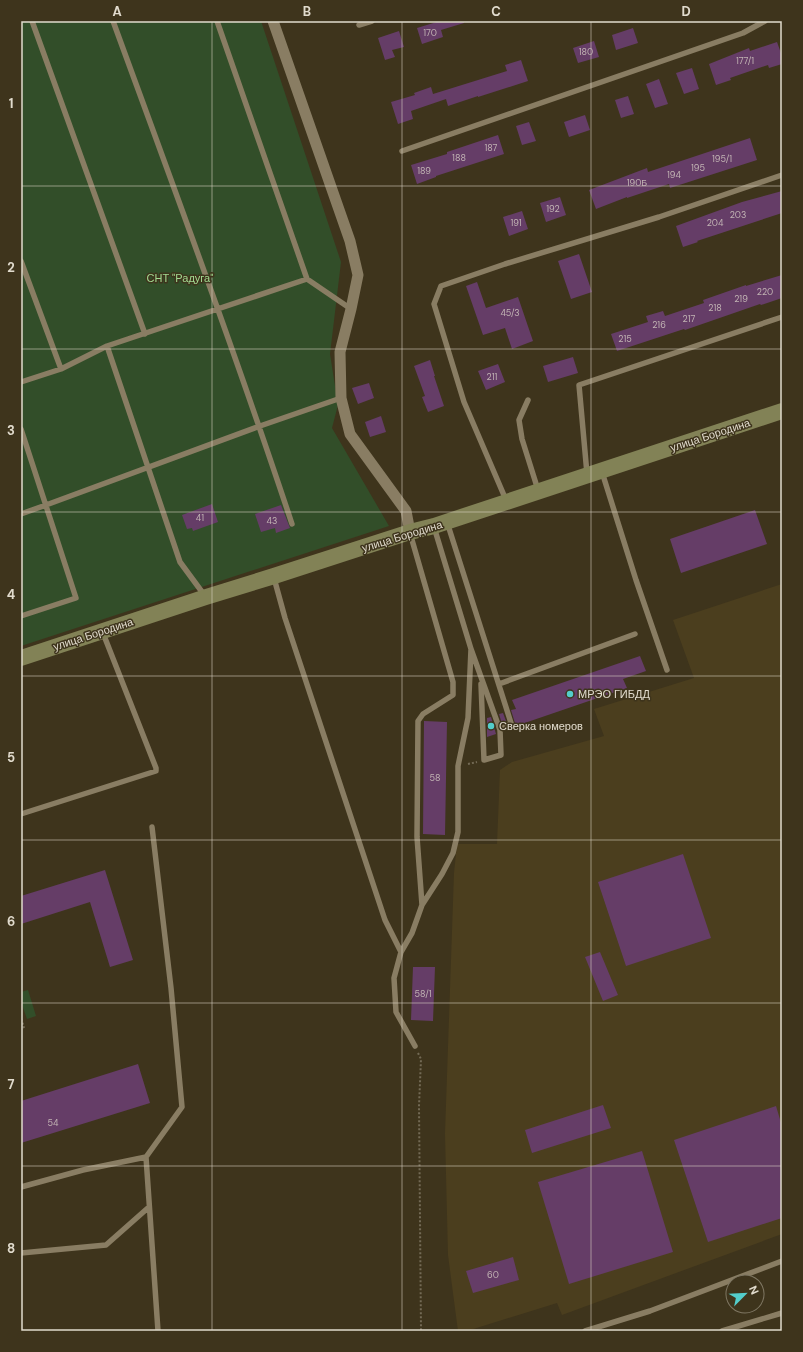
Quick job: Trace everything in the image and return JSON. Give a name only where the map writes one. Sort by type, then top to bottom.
[{"type":"main road","name":"улица Бородина","points":[[21,658],[206,597],[539,492],[782,411]]},
{"type":"street","points":[[273,21],[350,241],[358,275],[340,352],[341,398],[350,434],[406,511],[410,532]]},
{"type":"lane","points":[[32,21],[144,334]]},
{"type":"lane","points":[[113,21],[260,426],[292,524]]},
{"type":"lane","points":[[217,21],[307,279],[351,310]]},
{"type":"lane","points":[[360,25],[372,21]]},
{"type":"lane","points":[[402,151],[743,33],[765,21]]},
{"type":"lane","points":[[507,502],[464,402],[434,304],[441,286],[505,264],[659,217],[782,175]]},
{"type":"lane","points":[[21,261],[61,369]]},
{"type":"lane","points":[[21,382],[61,369],[106,346],[307,279]]},
{"type":"lane","points":[[587,476],[579,385],[782,317]]},
{"type":"lane","points":[[106,346],[180,562],[206,597]]},
{"type":"lane","points":[[21,514],[260,426],[341,398]]},
{"type":"lane","points":[[528,400],[519,420],[522,439],[539,492]]},
{"type":"lane","points":[[21,428],[76,598],[21,616]]},
{"type":"lane","points":[[602,471],[636,580],[667,670]]},
{"type":"lane","points":[[440,524],[471,649],[500,730],[501,755],[484,760],[481,680]]},
{"type":"lane","points":[[440,524],[499,684],[510,723],[500,730]]},
{"type":"lane","points":[[410,532],[453,682],[452,695],[423,714],[418,721],[417,837],[422,905]]},
{"type":"lane","points":[[274,576],[285,618],[385,920],[401,952]]},
{"type":"lane","points":[[21,814],[156,771],[102,631]]},
{"type":"lane","points":[[499,684],[635,634]]},
{"type":"lane","points":[[415,1046],[396,1012],[394,978],[401,952],[412,933],[422,905],[453,854],[458,832],[458,766],[468,718],[471,649]]},
{"type":"lane","points":[[152,827],[171,988],[182,1106],[146,1157],[158,1331]]},
{"type":"lane","points":[[21,1187],[83,1170],[146,1157]]},
{"type":"lane","points":[[21,1254],[106,1244],[149,1207]]},
{"type":"lane","points":[[585,1331],[650,1311],[782,1261]]},
{"type":"lane","points":[[722,1331],[782,1313]]},
{"type":"path","points":[[458,766],[484,760]]},
{"type":"path","points":[[21,1018],[24,1027],[21,1028]]},
{"type":"path","points":[[415,1046],[421,1059],[419,1106],[421,1331]]},
{"type":"shaded area","points":[[782,584],[782,1234],[562,1315],[557,1303],[467,1331],[458,1331],[448,1255],[445,1134],[454,873],[457,844],[497,844],[500,770],[512,762],[604,736],[594,709],[694,678],[673,620]]},
{"type":"green space","name":"СНТ \"Радуга\"","points":[[21,21],[261,21],[341,262],[330,354],[338,405],[332,428],[389,526],[21,646]]},
{"type":"green space","points":[[28,990],[36,1016],[27,1019],[21,1002],[21,992]]},
{"type":"building","points":[[440,21],[464,21],[464,23],[441,30],[443,37],[422,44],[417,28]]},
{"type":"building","points":[[633,28],[638,43],[616,50],[612,35]]},
{"type":"building","points":[[399,31],[404,47],[392,50],[395,57],[385,60],[378,38]]},
{"type":"building","points":[[594,41],[599,57],[578,63],[573,48]]},
{"type":"building","points":[[777,42],[782,56],[782,64],[769,68],[768,65],[730,78],[731,80],[716,85],[709,64],[749,48],[750,51]]},
{"type":"building","points":[[521,60],[528,81],[448,106],[446,99],[411,111],[413,119],[398,124],[391,102],[415,95],[414,93],[431,87],[433,94],[507,71],[505,65]]},
{"type":"building","points":[[692,68],[699,89],[684,94],[676,73]]},
{"type":"building","points":[[659,79],[668,104],[655,108],[646,84]]},
{"type":"building","points":[[628,96],[634,114],[621,118],[615,100]]},
{"type":"building","points":[[585,115],[590,130],[569,137],[564,122]]},
{"type":"building","points":[[529,122],[536,141],[522,145],[516,126]]},
{"type":"building","points":[[498,135],[504,154],[436,176],[417,184],[411,165],[447,154],[447,152]]},
{"type":"building","points":[[750,138],[757,160],[670,188],[669,184],[627,197],[596,209],[589,190],[647,168],[648,172]]},
{"type":"building","points":[[782,191],[782,213],[683,247],[676,226],[742,202]]},
{"type":"building","points":[[560,197],[566,215],[546,222],[540,203]]},
{"type":"building","points":[[522,211],[528,229],[509,236],[503,217]]},
{"type":"building","points":[[579,254],[592,292],[571,299],[558,261]]},
{"type":"building","points":[[782,275],[782,298],[617,351],[611,334],[648,322],[646,316],[663,311],[665,316],[704,303],[703,300],[746,285]]},
{"type":"building","points":[[477,282],[486,308],[518,297],[533,341],[512,349],[505,328],[483,335],[466,286]]},
{"type":"building","points":[[573,357],[578,373],[548,382],[543,366]]},
{"type":"building","points":[[430,360],[444,406],[428,412],[422,397],[425,396],[414,366]]},
{"type":"building","points":[[498,364],[505,382],[486,390],[478,371]]},
{"type":"building","points":[[369,383],[374,398],[358,404],[352,388]]},
{"type":"building","points":[[381,416],[386,432],[370,437],[365,422]]},
{"type":"building","points":[[212,504],[218,522],[193,531],[192,528],[187,529],[182,515]]},
{"type":"building","points":[[281,505],[290,528],[276,533],[275,528],[261,532],[255,514]]},
{"type":"building","points":[[755,510],[767,544],[681,573],[670,539]]},
{"type":"building","name":"МРЭО ГИБДД","points":[[640,656],[646,671],[623,679],[627,688],[510,728],[514,726],[515,723],[511,710],[516,709],[512,700]]},
{"type":"building","points":[[503,713],[506,721],[502,724],[499,714]]},
{"type":"building","points":[[491,717],[496,734],[487,737],[487,718]]},
{"type":"building","points":[[424,721],[447,722],[445,835],[423,834]]},
{"type":"building","points":[[683,854],[711,938],[626,966],[598,882]]},
{"type":"building","points":[[105,870],[133,960],[110,967],[90,902],[21,924],[21,896]]},
{"type":"building","points":[[600,952],[618,995],[603,1001],[585,957]]},
{"type":"building","points":[[413,967],[435,967],[433,1021],[411,1020]]},
{"type":"building","points":[[138,1064],[150,1103],[21,1143],[21,1101]]},
{"type":"building","points":[[603,1105],[611,1128],[532,1153],[525,1130]]},
{"type":"building","points":[[776,1106],[782,1126],[782,1218],[708,1242],[674,1140]]},
{"type":"building","points":[[642,1151],[673,1252],[569,1284],[538,1182]]},
{"type":"building","points":[[513,1257],[519,1280],[473,1293],[466,1271]]},
{"type":"place","name":"МРЭО ГИБДД","points":[[570,694]]},
{"type":"place","name":"Сверка номеров","points":[[491,726]]}]
